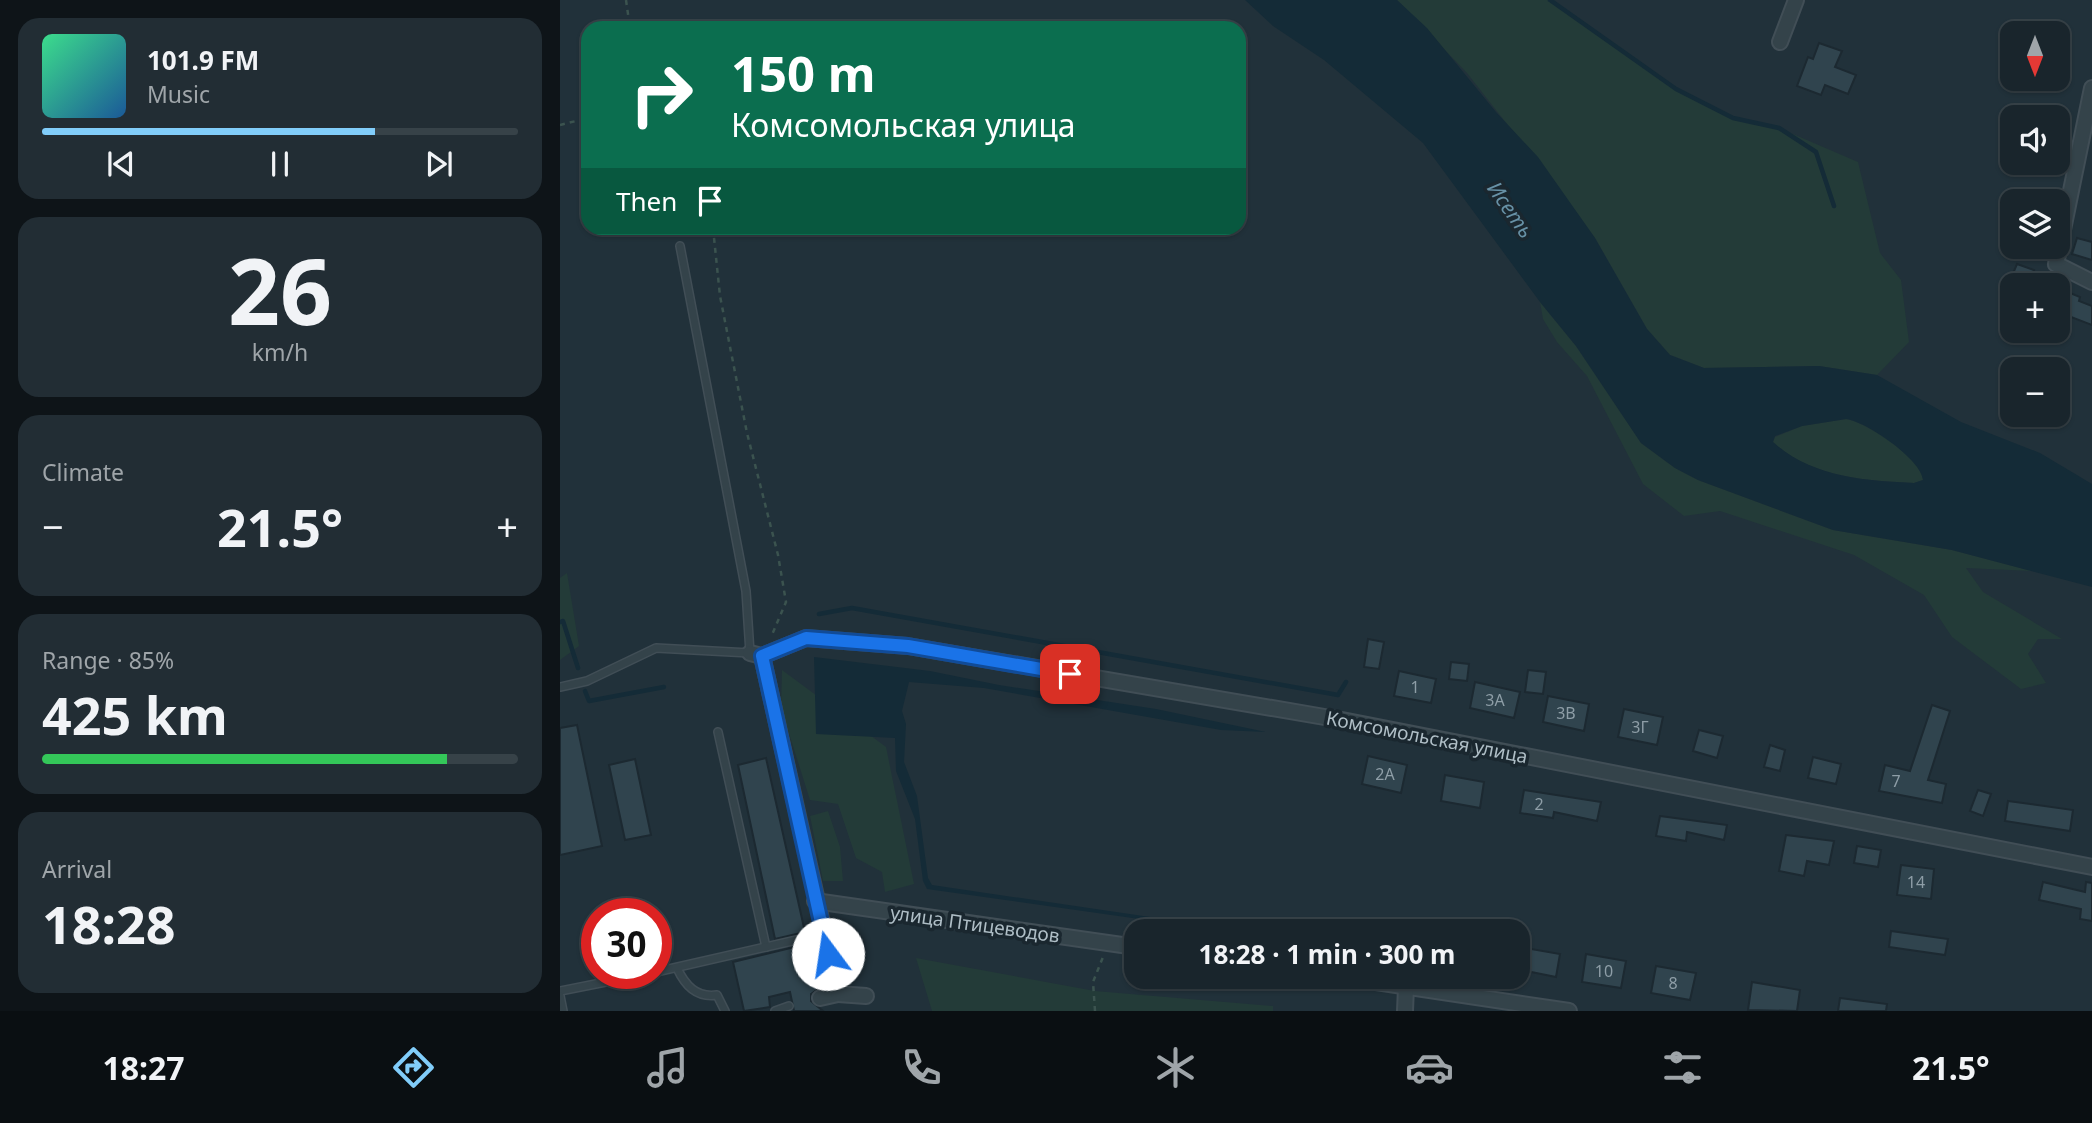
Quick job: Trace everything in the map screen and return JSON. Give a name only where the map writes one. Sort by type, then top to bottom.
[{"type":"street","points":[[1780,42],[1796,0]]},
{"type":"street","points":[[2092,88],[2056,264],[2092,282]]},
{"type":"street","name":"Комсомольская улица","points":[[756,655],[806,638],[908,646],[1342,720],[2092,867]]},
{"type":"street","points":[[756,655],[838,994]]},
{"type":"street","name":"улица Птицеводов","points":[[815,901],[1124,945]]},
{"type":"street","points":[[1405,989],[1405,1011]]},
{"type":"street","points":[[1419,989],[1569,1011]]},
{"type":"street","points":[[820,998],[838,994],[866,996]]},
{"type":"lane","points":[[560,687],[587,681],[656,648],[756,655],[680,246]]},
{"type":"lane","points":[[718,732],[766,947]]},
{"type":"lane","points":[[672,969],[823,934]]},
{"type":"lane","points":[[677,968],[689,988],[706,996],[717,995],[725,1011]]},
{"type":"lane","points":[[563,1011],[560,994],[582,989]]},
{"type":"lane","points":[[775,1011],[789,1006]]},
{"type":"path","points":[[625,0],[629,21]]},
{"type":"path","points":[[560,125],[581,120]]},
{"type":"path","points":[[714,235],[723,310],[786,602],[756,655]]},
{"type":"path","points":[[1095,1011],[1093,982],[1108,943]]},
{"type":"green space","points":[[1397,0],[1550,0],[1676,88],[1733,118],[1779,128],[1858,162],[1880,253],[1901,280],[1909,342],[1877,375],[1819,366],[1704,368],[1670,355],[1647,329],[1595,238],[1576,212],[1467,73]]},
{"type":"green space","points":[[1540,302],[1576,346],[1641,443],[1675,468],[1698,480],[1833,530],[1952,550],[2032,571],[1966,568],[1983,592],[2062,639],[2038,639],[2028,654],[2046,683],[2021,689],[1952,637],[1924,595],[1854,555],[1720,511],[1684,516],[1643,484],[1587,376],[1557,342],[1543,319]]},
{"type":"green space","points":[[1846,419],[1866,427],[1892,443],[1913,462],[1923,480],[1914,483],[1896,482],[1839,475],[1803,463],[1773,442],[1775,437],[1802,426]]},
{"type":"green space","points":[[567,573],[579,646],[560,660],[560,578]]},
{"type":"green space","points":[[782,670],[886,747],[914,884],[885,892],[882,872],[856,858],[838,804],[810,800],[781,708]]},
{"type":"green space","points":[[828,811],[840,847],[843,881],[823,881],[810,816]]},
{"type":"green space","points":[[916,958],[1095,991],[1273,1006],[1273,1011],[932,1011]]},
{"type":"water","name":"Исеть","points":[[1245,0],[1397,0],[1427,28],[1496,112],[1538,157],[1595,238],[1647,329],[1670,355],[1704,368],[1819,366],[1877,375],[1961,422],[2040,453],[2092,484],[2092,587],[1952,550],[1833,530],[1698,480],[1675,468],[1641,443],[1576,346],[1540,302],[1423,143],[1324,60],[1273,26]],"holes":[[[1846,419],[1879,434],[1903,452],[1913,462],[1923,480],[1914,483],[1895,482],[1839,475],[1804,463],[1773,442],[1775,436],[1802,426]]]},
{"type":"water","points":[[814,657],[930,671],[999,685],[1156,709],[1266,732],[1221,730],[984,688],[909,682],[902,711],[906,724],[904,762],[917,796],[928,878],[932,885],[1163,919],[1139,919],[927,889],[923,881],[915,819],[896,771],[895,738],[816,734]]},
{"type":"building","points":[[1819,43],[1842,51],[1835,67],[1856,75],[1848,94],[1825,85],[1821,95],[1797,86],[1808,57],[1813,59]]},
{"type":"building","points":[[2077,238],[2092,242],[2092,260],[2072,254]]},
{"type":"building","points":[[2017,264],[2034,270],[2033,273],[2013,273]]},
{"type":"building","points":[[2070,293],[2080,297],[2079,301],[2092,306],[2092,325],[2070,317]]},
{"type":"building","points":[[1368,639],[1384,642],[1379,669],[1364,667]]},
{"type":"building","points":[[1451,662],[1469,664],[1467,681],[1449,679]]},
{"type":"building","points":[[1528,670],[1546,672],[1543,694],[1525,692]]},
{"type":"building","points":[[1399,671],[1436,679],[1431,703],[1394,696]]},
{"type":"building","points":[[1475,682],[1520,692],[1514,718],[1470,708]]},
{"type":"building","points":[[1548,696],[1589,704],[1584,731],[1543,722]]},
{"type":"building","points":[[1932,705],[1950,711],[1928,780],[1946,784],[1942,803],[1879,791],[1885,765],[1910,771]]},
{"type":"building","points":[[1624,709],[1663,717],[1657,745],[1618,737]]},
{"type":"building","points":[[577,725],[602,846],[560,855],[560,728]]},
{"type":"building","points":[[1699,730],[1723,736],[1717,758],[1693,751]]},
{"type":"building","points":[[1770,745],[1785,750],[1780,771],[1764,767]]},
{"type":"building","points":[[1368,756],[1407,765],[1401,793],[1362,784]]},
{"type":"building","points":[[1813,757],[1841,764],[1836,784],[1808,778]]},
{"type":"building","points":[[766,758],[805,932],[775,939],[738,765]]},
{"type":"building","points":[[635,759],[651,835],[625,840],[609,765]]},
{"type":"building","points":[[1445,775],[1484,782],[1480,808],[1441,801]]},
{"type":"building","points":[[1524,790],[1601,802],[1597,821],[1554,812],[1553,818],[1520,813]]},
{"type":"building","points":[[1978,790],[1991,794],[1983,816],[1970,811]]},
{"type":"building","points":[[2008,801],[2073,810],[2070,831],[2005,821]]},
{"type":"building","points":[[1660,816],[1727,825],[1724,840],[1687,832],[1686,841],[1656,836]]},
{"type":"building","points":[[1786,835],[1834,841],[1829,865],[1807,861],[1804,876],[1779,871]]},
{"type":"building","points":[[1857,846],[1881,850],[1878,867],[1854,863]]},
{"type":"building","points":[[1901,865],[1934,869],[1931,899],[1897,895]]},
{"type":"building","points":[[2043,882],[2085,892],[2086,882],[2092,883],[2092,921],[2080,919],[2081,909],[2039,900]]},
{"type":"building","points":[[1891,931],[1948,939],[1945,955],[1889,947]]},
{"type":"building","points":[[807,944],[818,989],[811,994],[811,1001],[823,1011],[794,1011],[790,992],[769,997],[770,1007],[744,1011],[733,962]]},
{"type":"building","points":[[1530,949],[1560,954],[1556,977],[1530,972]]},
{"type":"building","points":[[1586,954],[1626,961],[1621,988],[1582,982]]},
{"type":"building","points":[[1656,966],[1696,973],[1690,1000],[1651,993]]},
{"type":"building","points":[[1752,982],[1800,990],[1797,1011],[1748,1010]]},
{"type":"building","points":[[1840,998],[1887,1004],[1886,1011],[1838,1011]]},
{"type":"waterway","points":[[1550,0],[1676,89],[1733,118],[1779,128],[1816,152],[1834,206]]},
{"type":"waterway","points":[[819,614],[852,608],[1338,695],[1346,682]]},
{"type":"waterway","points":[[560,622],[563,621],[578,668]]},
{"type":"waterway","points":[[585,691],[589,701],[664,687]]},
{"type":"route","points":[[828,954],[762,656],[806,638],[908,646],[1070,674]]}]
